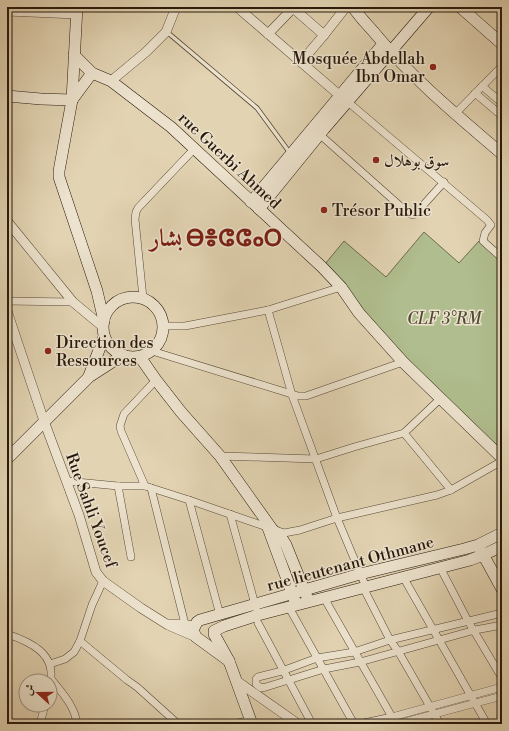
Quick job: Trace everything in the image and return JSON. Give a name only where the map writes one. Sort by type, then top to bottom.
[{"type":"main road","points":[[353,7],[387,48],[413,76],[502,154]]},
{"type":"main road","points":[[255,205],[387,48],[429,7]]},
{"type":"main road","points":[[460,7],[502,44]]},
{"type":"main road","points":[[76,11],[72,100],[59,177],[97,291],[104,328],[109,345],[117,352],[128,357],[140,356],[152,351],[160,341],[164,326],[160,312],[156,306],[143,298],[135,296],[119,300],[112,305],[106,313],[104,328],[89,377]]},
{"type":"main road","name":"rue Guerbi Ahmed","points":[[74,55],[92,73],[111,82],[171,127],[322,267],[341,287],[359,313],[403,362],[502,460]]},
{"type":"main road","points":[[72,100],[92,73]]},
{"type":"main road","points":[[7,96],[41,100],[72,100]]},
{"type":"main road","points":[[97,291],[106,297],[119,300]]},
{"type":"main road","points":[[7,459],[89,377],[123,355]]},
{"type":"main road","points":[[140,356],[156,380],[181,412],[220,456],[268,524],[281,537],[286,545],[308,602]]},
{"type":"main road","points":[[268,524],[293,603]]},
{"type":"main road","name":"rue lieutenant Othmane","points":[[293,603],[304,591],[360,574],[452,553],[478,545],[502,533]]},
{"type":"main road","points":[[478,545],[502,589]]},
{"type":"main road","name":"rue lieutenant Othmane","points":[[214,632],[224,626],[293,603],[308,602],[366,590],[483,555],[502,546]]},
{"type":"main road","name":"rue lieutenant Othmane","points":[[205,620],[220,615],[257,614]]},
{"type":"main road","points":[[229,661],[199,639],[189,625],[200,620],[205,620],[212,623],[214,632],[229,661],[237,680],[251,722]]},
{"type":"main road","points":[[199,639],[209,640],[214,632]]},
{"type":"street","points":[[111,82],[146,52],[166,32],[176,7]]},
{"type":"street","points":[[237,7],[487,220],[491,226],[485,233],[483,241],[502,258]]},
{"type":"street","points":[[268,34],[294,7],[324,35]]},
{"type":"street","points":[[301,62],[346,7]]},
{"type":"street","points":[[7,12],[76,11]]},
{"type":"street","points":[[455,114],[502,66]]},
{"type":"street","points":[[482,86],[502,103]]},
{"type":"street","points":[[475,93],[502,116]]},
{"type":"street","points":[[317,131],[408,213],[413,215],[444,182]]},
{"type":"street","points":[[143,298],[135,219],[136,212],[138,208],[195,148]]},
{"type":"street","points":[[7,221],[73,302],[104,328]]},
{"type":"street","points":[[164,326],[185,326],[268,310],[341,287]]},
{"type":"street","points":[[7,301],[73,302]]},
{"type":"street","points":[[268,310],[292,395],[337,518],[366,590],[390,640],[398,651],[440,724]]},
{"type":"street","name":"Rue Sahli Youcef","points":[[7,311],[44,421],[79,515],[96,572],[103,581],[128,599],[168,625],[199,639]]},
{"type":"street","points":[[152,351],[292,395],[306,396],[403,362]]},
{"type":"street","points":[[156,380],[124,414],[120,426],[148,487],[189,625],[168,625]]},
{"type":"street","points":[[220,456],[316,459],[404,433],[441,398]]},
{"type":"street","points":[[404,433],[451,490]]},
{"type":"street","points":[[66,481],[148,487],[230,514],[268,524],[284,532],[290,532],[337,518],[437,495],[451,490],[502,460]]},
{"type":"street","points":[[118,486],[131,557]]},
{"type":"street","points":[[190,500],[220,615]]},
{"type":"street","points":[[230,514],[257,614],[282,671],[312,724]]},
{"type":"street","points":[[443,573],[468,621],[475,630],[502,678]]},
{"type":"street","points":[[50,664],[72,655],[74,652],[80,641],[92,605],[103,581]]},
{"type":"street","points":[[406,582],[487,724]]},
{"type":"street","points":[[293,603],[317,658],[354,724]]},
{"type":"street","points":[[327,603],[397,724],[502,696]]},
{"type":"street","points":[[502,614],[390,640],[354,652],[317,658],[282,671],[258,677],[256,679],[256,684],[261,688],[266,687],[324,669],[360,662],[475,630],[502,625]]},
{"type":"street","points":[[7,634],[30,642],[39,649],[50,664],[50,673]]},
{"type":"street","points":[[80,641],[127,680],[137,686],[178,724]]},
{"type":"street","points":[[237,680],[298,724]]},
{"type":"street","points":[[358,724],[392,717],[502,687]]},
{"type":"street","points":[[58,690],[71,705],[77,724]]},
{"type":"street","points":[[40,724],[43,713]]},
{"type":"street","points":[[234,724],[251,722]]},
{"type":"lane","points":[[166,32],[257,108],[294,159]]},
{"type":"green space","name":"CLF 3°RM","points":[[424,232],[459,263],[479,241],[502,261],[502,452],[474,424],[410,367],[325,264],[344,241],[386,277]]},
{"type":"place","name":"Mosquée Abdellah Ibn Omar","points":[[433,67]]},
{"type":"place","name":"سوق بوهلال","points":[[376,160]]},
{"type":"place","name":"Trésor Public","points":[[324,210]]},
{"type":"place","name":"Direction des Ressources","points":[[48,351]]},
{"type":"district","name":"بشار ⴱⴻⵛⵛⴰⵔ","points":[[216,238]]}]
